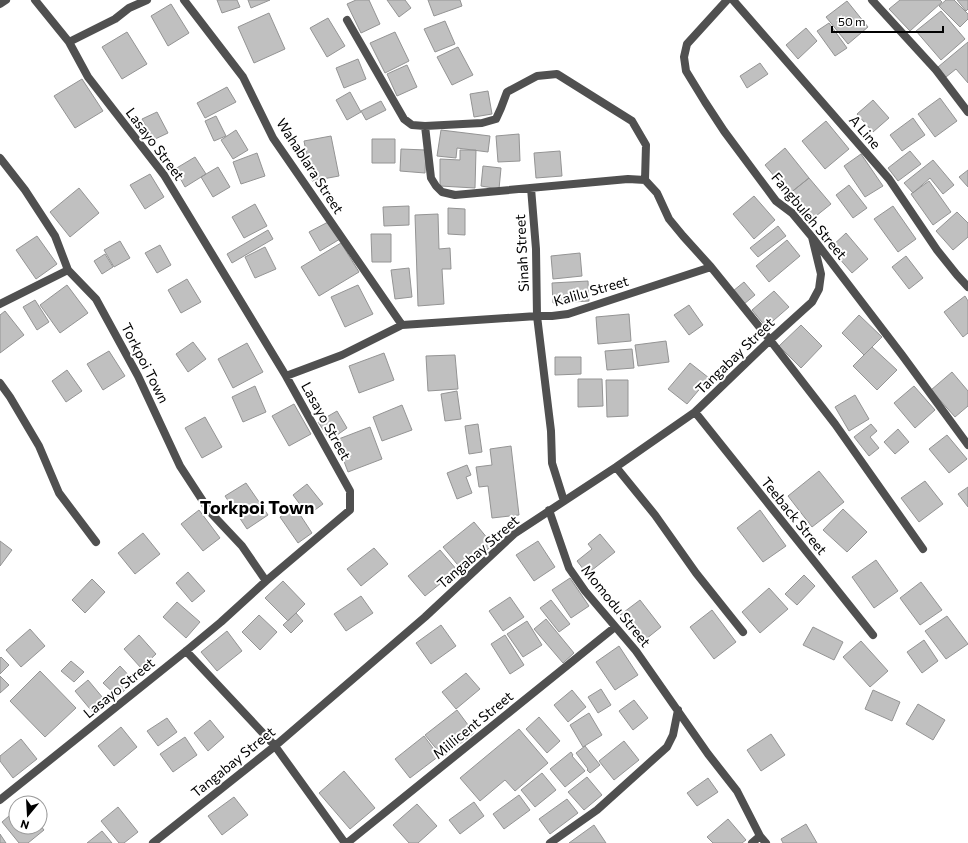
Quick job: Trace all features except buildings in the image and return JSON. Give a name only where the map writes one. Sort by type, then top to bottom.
[{"type":"street","points":[[0,4],[6,0]]},
{"type":"street","name":"Lasayo Street","points":[[0,800],[221,622],[266,581],[350,510],[350,491],[286,376],[164,175],[88,77],[69,42],[35,0]]},
{"type":"street","points":[[69,42],[115,19],[129,8],[147,0]]},
{"type":"street","name":"Wahablara Street","points":[[184,0],[243,76],[273,138],[402,325]]},
{"type":"street","name":"Fangbuleh Street","points":[[727,0],[686,44],[684,57],[686,71],[724,131],[776,201],[792,213],[812,237],[902,355],[968,445]]},
{"type":"street","name":"A Line","points":[[733,0],[889,179],[937,250],[968,287]]},
{"type":"street","points":[[872,0],[936,70],[968,112]]},
{"type":"street","points":[[348,20],[404,120],[412,125],[425,126],[482,123],[496,119],[506,92],[537,76],[557,74],[632,121],[646,145],[646,180],[657,193],[670,219],[770,340],[835,424],[923,549]]},
{"type":"street","points":[[425,126],[431,178],[442,192],[455,195],[628,179],[646,180]]},
{"type":"street","name":"Torkpoi Town","points":[[0,158],[25,190],[55,236],[68,270],[96,299],[138,376],[180,466],[210,512],[242,546],[266,581]]},
{"type":"street","name":"Sinah Street","points":[[531,188],[536,250],[537,316],[551,431],[552,462],[564,501]]},
{"type":"street","name":"Tangabay Street","points":[[153,843],[275,746],[425,616],[514,534],[616,467],[695,412],[812,302],[819,289],[821,274],[812,237]]},
{"type":"street","name":"Kalilu Street","points":[[402,325],[568,314],[711,267]]},
{"type":"street","points":[[0,304],[68,270]]},
{"type":"street","points":[[286,376],[342,355],[402,325]]},
{"type":"street","points":[[0,383],[39,446],[59,493],[96,542]]},
{"type":"street","name":"Teeback Street","points":[[695,412],[873,635]]},
{"type":"street","points":[[616,467],[655,515],[696,572],[743,632]]},
{"type":"street","name":"Momodu Street","points":[[549,510],[569,568],[585,591],[636,651],[708,754],[737,791],[760,836],[766,843]]},
{"type":"street","name":"Millicent Street","points":[[346,843],[615,627]]},
{"type":"street","points":[[186,651],[275,746],[346,843]]},
{"type":"street","points":[[550,843],[597,810],[667,746],[673,735],[678,710]]},
{"type":"street","points":[[752,843],[760,836]]},
{"type":"district","name":"Torkpoi Town","points":[[257,508]]}]
